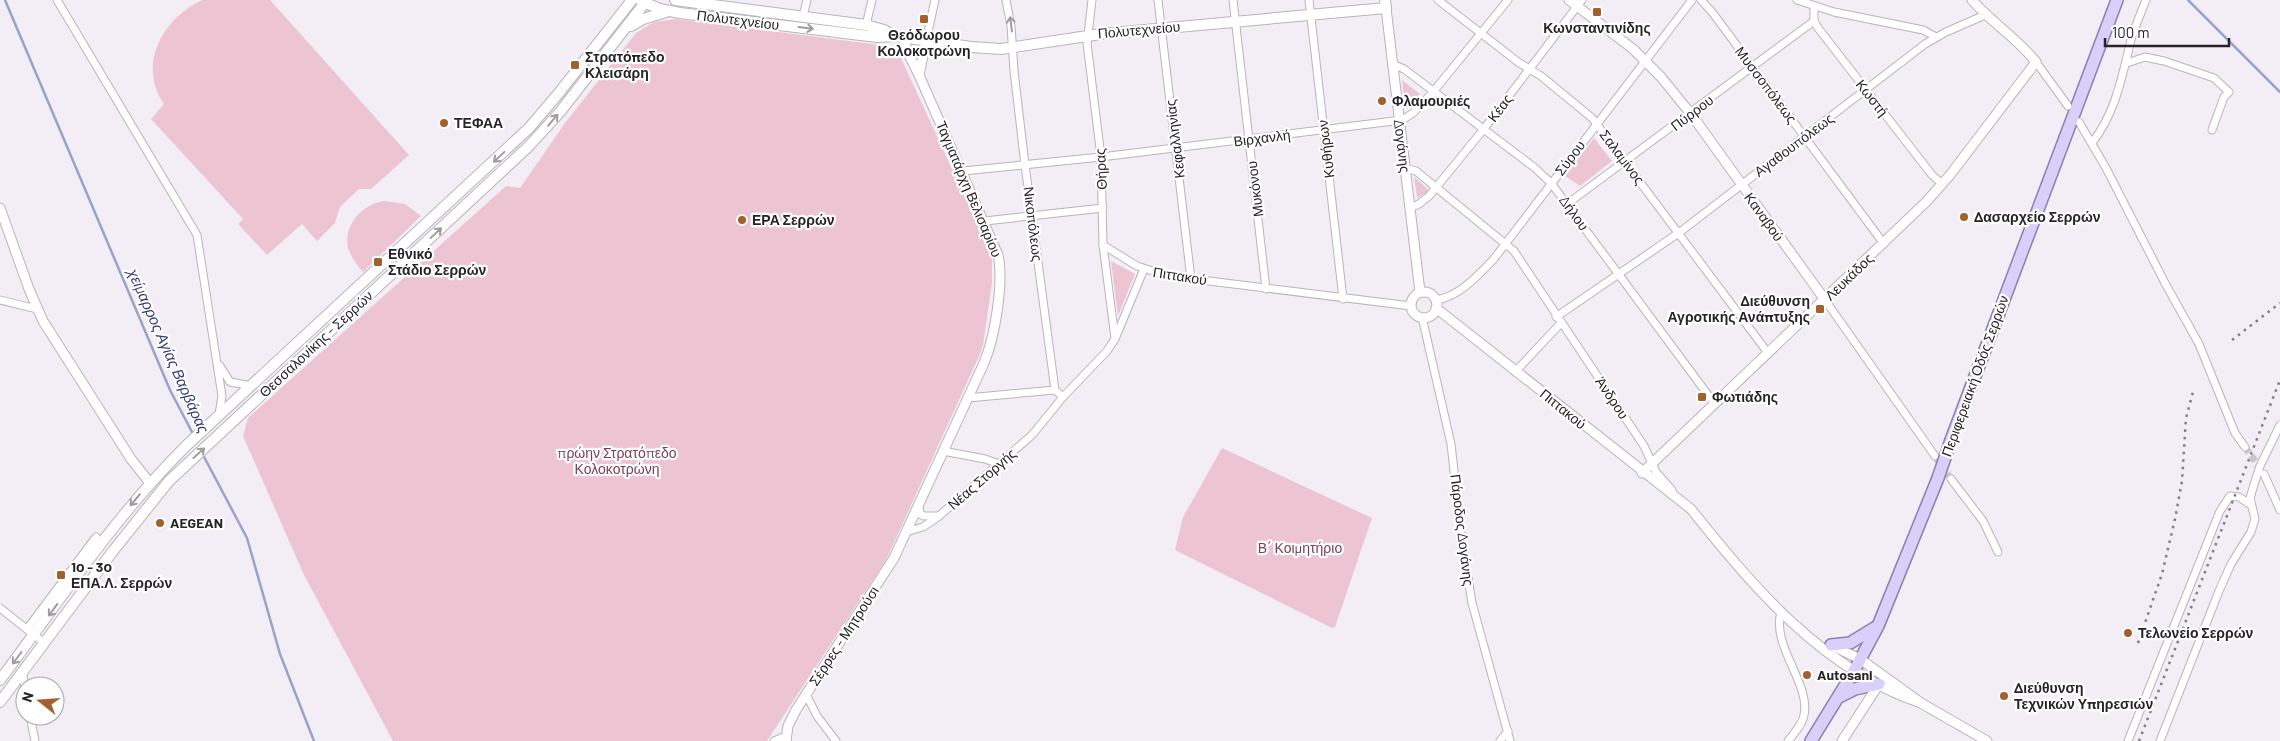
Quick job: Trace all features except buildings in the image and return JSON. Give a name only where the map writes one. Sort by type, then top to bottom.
[{"type":"main road","name":"Θεσσαλονίκης - Σερρών","points":[[0,680],[30,632],[99,540],[150,483],[168,464],[529,128],[632,0]]},
{"type":"main road","name":"Πολυτεχνείου","points":[[675,0],[745,5],[866,25],[899,36],[926,41],[983,48],[1012,48],[1087,36],[1311,15],[1386,4]]},
{"type":"main road","name":"Περιφερειακή Οδός Σερρών","points":[[1811,741],[1854,671],[1878,626],[1938,478],[2117,0]]},
{"type":"main road","name":"Θεσσαλονίκης - Σερρών","points":[[0,702],[43,642],[157,494],[516,160],[548,126],[624,31],[644,1]]},
{"type":"main road","points":[[644,1],[670,11]]},
{"type":"main road","name":"Πολυτεχνείου","points":[[670,11],[877,37],[899,36]]},
{"type":"main road","points":[[624,31],[643,19],[670,11]]},
{"type":"main road","points":[[1831,645],[1850,643],[1878,626]]},
{"type":"main road","points":[[1838,698],[1855,689],[1878,684]]},
{"type":"street","points":[[57,0],[197,235],[222,400],[215,420]]},
{"type":"street","points":[[803,16],[807,0]]},
{"type":"street","points":[[866,25],[872,0]]},
{"type":"street","points":[[919,75],[935,0]]},
{"type":"street","name":"Νικοπόλεως","points":[[1006,0],[1010,19],[1031,216],[1055,390]]},
{"type":"street","name":"Θήρας","points":[[1092,0],[1087,36],[1101,156],[1103,245],[1115,339]]},
{"type":"street","name":"Κεφαλληνίας","points":[[1158,0],[1191,279]]},
{"type":"street","name":"Μυκόνου","points":[[1233,0],[1266,289]]},
{"type":"street","name":"Κυθήρων","points":[[1309,0],[1343,299]]},
{"type":"street","name":"Σαλαμίνος","points":[[1438,0],[1556,89],[1596,123],[1680,232],[1768,352]]},
{"type":"street","name":"Βιρχανλή","points":[[963,171],[1176,148],[1399,120],[1413,113],[1433,92],[1508,0]]},
{"type":"street","name":"Καναβού","points":[[1569,0],[1580,3],[1646,60],[1691,114],[1935,456]]},
{"type":"street","name":"Σύρου","points":[[1436,304],[1466,286],[1506,244],[1596,123],[1692,0]]},
{"type":"street","name":"Μυσσοπόλεως","points":[[1701,0],[1805,136],[1884,244]]},
{"type":"street","points":[[1797,0],[1814,7],[1923,30],[1936,37]]},
{"type":"street","points":[[1972,0],[1985,15],[2016,38],[2068,106]]},
{"type":"street","points":[[2092,143],[2110,117],[2127,63],[2131,39],[2146,0]]},
{"type":"street","name":"Κέας","points":[[1410,208],[1423,202],[1436,188],[1580,3]]},
{"type":"street","name":"Δογάνης","points":[[1386,4],[1420,292]]},
{"type":"street","points":[[1814,7],[1814,21]]},
{"type":"street","name":"Αγαθουπόλεως","points":[[1516,372],[1559,320],[1680,232],[1936,37],[1985,15]]},
{"type":"street","name":"Πύρρου","points":[[1567,204],[1691,114],[1814,21]]},
{"type":"street","name":"Κωστή","points":[[1814,21],[1866,90],[1942,184]]},
{"type":"street","name":"Ταγματάρχη Βελισαρίου","points":[[899,36],[919,75],[985,221],[998,255],[1000,280],[990,345],[906,532]]},
{"type":"street","points":[[2127,63],[2145,57],[2172,63],[2214,78],[2229,92],[2224,97],[2212,130]]},
{"type":"street","name":"Λευκάδος","points":[[1642,473],[1884,244],[1942,184],[2036,62]]},
{"type":"street","name":"Δήλου","points":[[1392,64],[1404,69],[1535,168],[1551,183],[1714,404]]},
{"type":"street","points":[[2079,122],[2199,344],[2235,433],[2244,448]]},
{"type":"street","name":"Άνδρου","points":[[1405,168],[1414,170],[1517,254],[1644,446],[1660,476],[1781,612],[1812,638]]},
{"type":"street","points":[[0,208],[37,309],[117,437],[150,483]]},
{"type":"street","points":[[985,221],[1103,208]]},
{"type":"street","name":"Πιττακού","points":[[1103,245],[1144,269],[1168,276],[1411,306]]},
{"type":"street","name":"Νέας Στοργής","points":[[906,532],[923,527],[940,516],[1036,431],[1063,396],[1107,351],[1115,339],[1144,269]]},
{"type":"street","points":[[1420,292],[1430,293],[1436,304],[1430,316],[1422,317],[1415,314],[1411,306],[1412,299],[1420,292]]},
{"type":"street","points":[[0,300],[37,309]]},
{"type":"street","name":"Πιττακού","points":[[1436,304],[1516,372],[1642,473],[1691,509]]},
{"type":"street","name":"Πάροδος Δογάνης","points":[[1422,317],[1451,444],[1461,534],[1472,602],[1510,741]]},
{"type":"street","points":[[216,357],[228,380],[238,385],[252,386]]},
{"type":"street","points":[[967,398],[1055,390],[1063,396]]},
{"type":"street","points":[[2160,741],[2219,591],[2231,564],[2251,532],[2255,519],[2250,498],[2256,477],[2280,425]]},
{"type":"street","points":[[943,451],[985,459],[999,464]]},
{"type":"street","points":[[2264,474],[2280,510]]},
{"type":"street","points":[[1951,479],[1983,521],[1998,552]]},
{"type":"street","points":[[2128,741],[2220,511],[2230,496],[2239,497],[2251,505]]},
{"type":"street","points":[[919,504],[918,509],[924,516],[940,516]]},
{"type":"street","name":"Σέρρες - Μητρούσι","points":[[786,738],[793,716],[887,570],[906,532]]},
{"type":"street","points":[[99,540],[113,551]]},
{"type":"street","points":[[0,608],[43,642]]},
{"type":"street","points":[[1781,612],[1778,628],[1801,691],[1805,712],[1801,722],[1788,741]]},
{"type":"street","points":[[1812,638],[1860,659],[1921,703],[1988,741]]},
{"type":"street","points":[[1812,638],[1831,657],[1854,671],[1902,697],[1921,703]]},
{"type":"street","points":[[22,671],[23,676]]},
{"type":"street","points":[[1842,741],[1878,684]]},
{"type":"street","points":[[806,694],[816,716],[836,741]]},
{"type":"street","points":[[32,726],[35,741]]},
{"type":"street","points":[[1500,741],[1508,731]]},
{"type":"street","points":[[774,741],[786,738]]},
{"type":"green space","points":[[202,0],[270,0],[409,155],[371,189],[359,189],[340,207],[335,223],[317,241],[302,224],[267,255],[238,224],[243,219],[151,119],[164,104],[156,89],[153,74],[158,44],[165,31],[175,19],[188,8]]},
{"type":"green space","name":"πρώην Στρατόπεδο Κολοκοτρώνη","points":[[676,19],[896,47],[992,256],[992,283],[980,354],[886,560],[767,741],[393,741],[304,575],[243,436],[248,418],[506,186],[520,188],[565,123],[636,33],[654,22]]},
{"type":"green space","points":[[1402,80],[1420,94],[1405,108]]},
{"type":"green space","points":[[1594,138],[1612,161],[1580,186],[1565,176]]},
{"type":"green space","points":[[1414,177],[1430,191],[1417,198]]},
{"type":"green space","points":[[385,201],[405,204],[421,216],[363,272],[354,261],[348,248],[347,239],[349,231],[356,217],[362,211],[369,206]]},
{"type":"green space","points":[[1111,261],[1135,274],[1118,316]]},
{"type":"green space","name":"Β΄ Κοιμητήριο","points":[[1222,448],[1372,518],[1335,627],[1332,628],[1175,550],[1183,517]]},
{"type":"waterway","name":"χείμαρρος Αγίας Βαρβάρας","points":[[5,0],[170,390],[193,434]]},
{"type":"waterway","points":[[2188,0],[2280,92]]},
{"type":"waterway","name":"χείμαρρος Αγίας Βαρβάρας","points":[[202,453],[247,538],[280,654],[314,741]]},
{"type":"tunnel","points":[[2245,447],[2262,471]]},
{"type":"tunnel","points":[[1935,456],[1951,479]]},
{"type":"railway","points":[[2232,340],[2280,303]]},
{"type":"railway","points":[[2139,741],[2280,380]]},
{"type":"railway","points":[[2138,643],[2162,574],[2175,519],[2182,481],[2186,418],[2194,388]]},
{"type":"place","name":"Κωνσταντινίδης","points":[[1597,12]]},
{"type":"place","name":"Θεόδωρου Κολοκοτρώνη","points":[[924,19]]},
{"type":"place","name":"Στρατόπεδο Κλεισάρη","points":[[575,65]]},
{"type":"place","name":"Φλαμουριές","points":[[1382,101]]},
{"type":"place","name":"ΤΕΦΑΑ","points":[[444,123]]},
{"type":"place","name":"Δασαρχείο Σερρών","points":[[1964,217]]},
{"type":"place","name":"ΕΡΑ Σερρών","points":[[742,220]]},
{"type":"place","name":"Εθνικό Στάδιο Σερρών","points":[[378,262]]},
{"type":"place","name":"Διεύθυνση Αγροτικής Ανάπτυξης","points":[[1820,309]]},
{"type":"place","name":"Φωτιάδης","points":[[1702,397]]},
{"type":"place","name":"AEGEAN","points":[[160,523]]},
{"type":"place","name":"1ο - 3ο ΕΠΑ.Λ. Σερρών","points":[[61,575]]},
{"type":"place","name":"Τελωνείο Σερρών","points":[[2128,633]]},
{"type":"place","name":"Autosani","points":[[1807,675]]},
{"type":"place","name":"Διεύθυνση Τεχνικών Υπηρεσιών","points":[[2004,696]]}]
